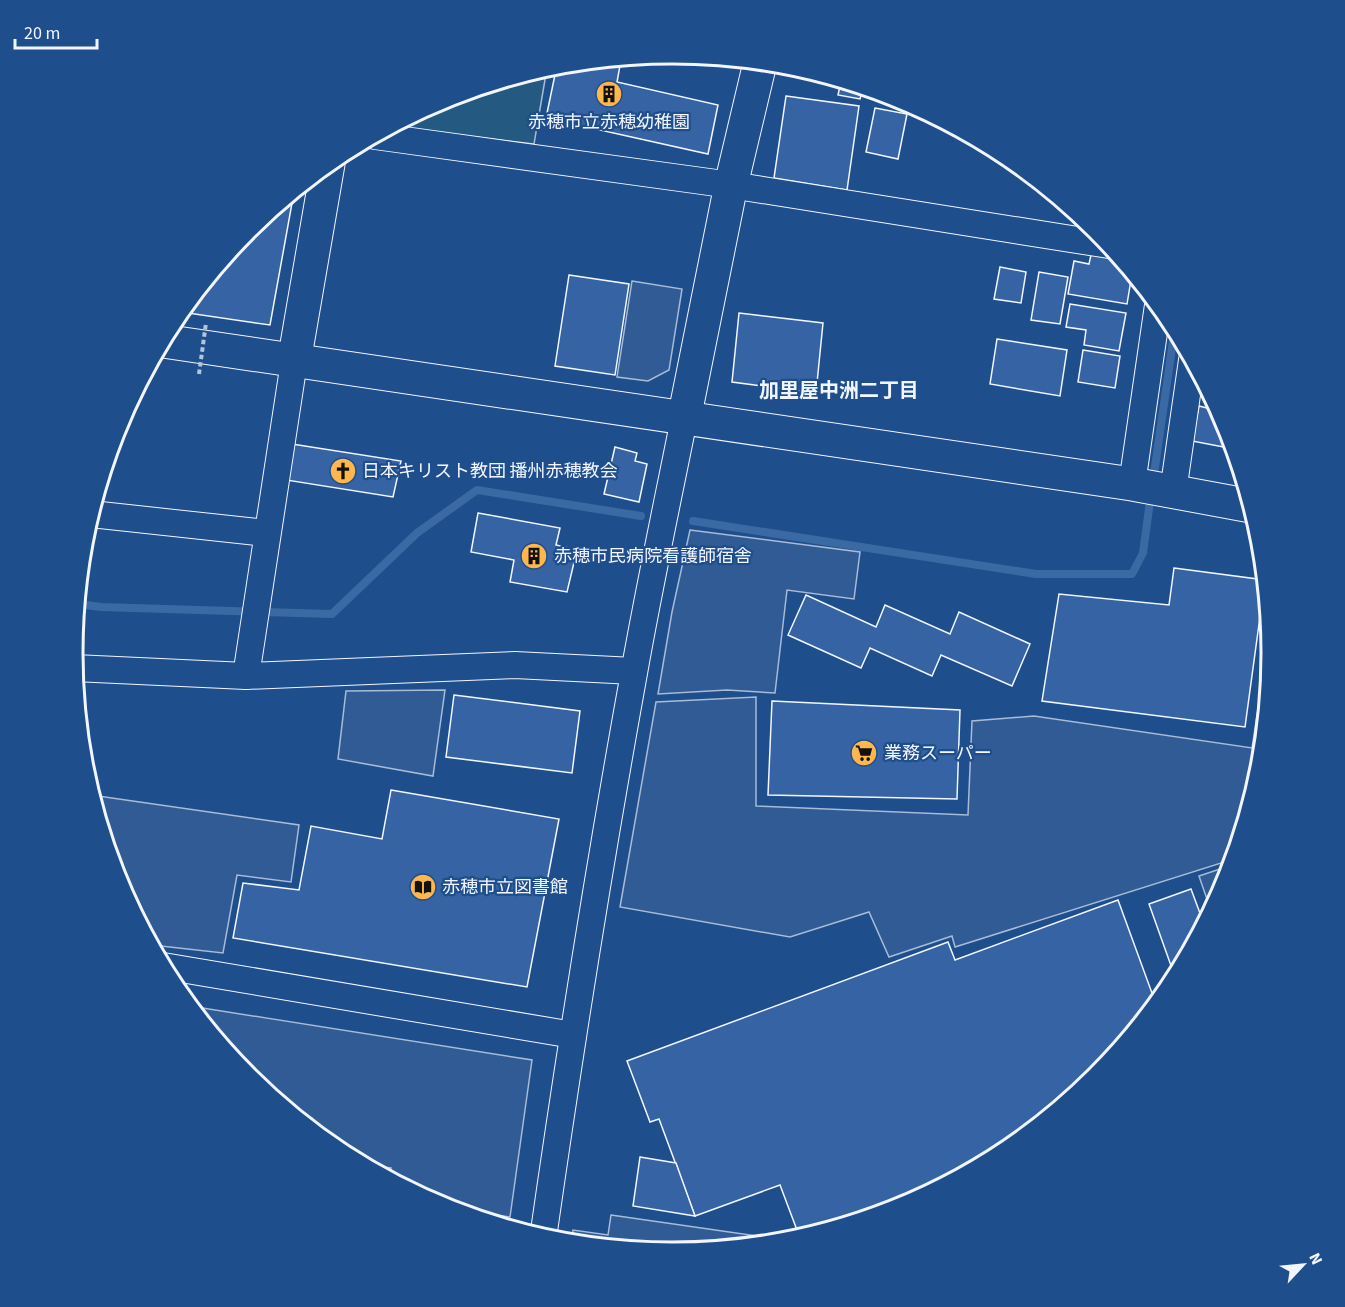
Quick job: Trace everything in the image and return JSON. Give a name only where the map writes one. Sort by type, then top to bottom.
[{"type":"street","points":[[545,1228],[573,1035],[634,672],[731,185],[758,71]]},
{"type":"street","points":[[388,138],[731,185],[1093,242]]},
{"type":"street","points":[[246,676],[294,362],[326,178]]},
{"type":"street","points":[[1154,488],[1158,320]]},
{"type":"street","points":[[172,343],[1154,488],[1242,504]]},
{"type":"street","points":[[1154,488],[1189,370]]},
{"type":"street","points":[[101,515],[267,533]]},
{"type":"street","points":[[84,668],[246,676],[515,665],[634,672]]},
{"type":"street","points":[[175,968],[573,1035]]},
{"type":"path","points":[[199,374],[206,323]]},
{"type":"shaded area","points":[[545,79],[534,144],[405,129],[447,109],[483,96]]},
{"type":"shaded area","points":[[632,281],[682,289],[669,370],[648,381],[617,377]]},
{"type":"shaded area","points":[[690,530],[860,552],[854,599],[787,590],[775,693],[727,690],[658,694],[672,612]]},
{"type":"shaded area","points":[[445,690],[433,776],[338,759],[346,691]]},
{"type":"shaded area","points":[[756,697],[756,806],[968,815],[972,721],[1034,716],[1252,748],[1259,705],[1250,768],[1241,806],[1223,862],[955,947],[952,936],[889,957],[869,912],[790,937],[620,907],[656,702]]},
{"type":"shaded area","points":[[102,797],[299,825],[291,882],[237,875],[223,953],[161,946],[128,879]]},
{"type":"shaded area","points":[[1221,869],[1207,900],[1199,876]]},
{"type":"shaded area","points":[[202,1008],[532,1060],[510,1217],[483,1211],[412,1182],[345,1143],[256,1070]]},
{"type":"shaded area","points":[[611,1215],[756,1236],[711,1241],[634,1241],[573,1233],[573,1230],[608,1235]]},
{"type":"building","name":"赤穂市立赤穂幼稚園","points":[[620,68],[617,82],[718,105],[708,154],[546,118],[555,77]]},
{"type":"building","points":[[839,89],[861,96],[860,99],[838,95]]},
{"type":"building","points":[[786,96],[859,106],[847,190],[774,178]]},
{"type":"building","points":[[875,108],[907,114],[898,159],[866,152]]},
{"type":"building","points":[[292,205],[270,325],[192,314],[230,265],[256,237]]},
{"type":"building","points":[[1092,250],[1103,252],[1130,284],[1127,304],[1068,294],[1074,261],[1089,264]]},
{"type":"building","points":[[1000,267],[1026,272],[1021,303],[994,299]]},
{"type":"building","points":[[1039,272],[1068,277],[1060,324],[1031,320]]},
{"type":"building","points":[[569,275],[629,284],[615,375],[555,366]]},
{"type":"building","points":[[1070,304],[1126,313],[1119,351],[1084,345],[1086,330],[1066,327]]},
{"type":"building","points":[[739,313],[823,323],[816,393],[732,382]]},
{"type":"building","points":[[997,339],[1067,350],[1060,396],[990,384]]},
{"type":"building","points":[[1083,350],[1120,356],[1115,388],[1078,382]]},
{"type":"building","points":[[1199,406],[1208,408],[1224,447],[1192,441]]},
{"type":"building","name":"日本キリスト教団 播州赤穂教会","points":[[292,444],[401,461],[393,497],[286,480]]},
{"type":"building","points":[[615,447],[637,453],[635,461],[647,464],[639,502],[604,494]]},
{"type":"building","name":"赤穂市民病院看護師宿舎","points":[[478,513],[560,528],[556,545],[577,550],[567,592],[510,582],[514,560],[471,552]]},
{"type":"building","points":[[1174,568],[1256,579],[1260,616],[1245,727],[1042,701],[1059,594],[1169,605]]},
{"type":"building","points":[[806,595],[876,627],[885,605],[950,634],[959,612],[1030,644],[1012,686],[941,655],[932,676],[870,648],[861,668],[788,635]]},
{"type":"building","points":[[454,695],[580,711],[572,773],[446,757]]},
{"type":"building","name":"業務スーパー","points":[[772,701],[960,710],[957,799],[768,795]]},
{"type":"building","name":"赤穂市立図書館","points":[[391,790],[559,819],[527,987],[233,938],[243,883],[299,890],[311,826],[382,839]]},
{"type":"building","points":[[1191,889],[1201,915],[1171,966],[1149,904]]},
{"type":"building","points":[[1118,900],[1152,994],[1115,1042],[1061,1096],[1000,1143],[933,1182],[862,1211],[797,1229],[780,1185],[695,1216],[659,1119],[650,1122],[627,1061],[948,942],[955,960]]},
{"type":"building","points":[[640,1157],[676,1163],[695,1216],[633,1206]]},
{"type":"waterway","points":[[1153,481],[1173,343]]},
{"type":"waterway","points":[[86,605],[332,614],[417,533],[477,490],[641,516]]},
{"type":"waterway","points":[[693,521],[1036,574],[1132,574],[1143,553],[1151,494]]},
{"type":"place","name":"赤穂市立赤穂幼稚園","points":[[609,94]]},
{"type":"place","name":"日本キリスト教団 播州赤穂教会","points":[[343,471]]},
{"type":"place","name":"赤穂市民病院看護師宿舎","points":[[534,556]]},
{"type":"place","name":"業務スーパー","points":[[864,753]]},
{"type":"place","name":"赤穂市立図書館","points":[[423,887]]},
{"type":"district","name":"加里屋中洲二丁目","points":[[839,390]]}]
